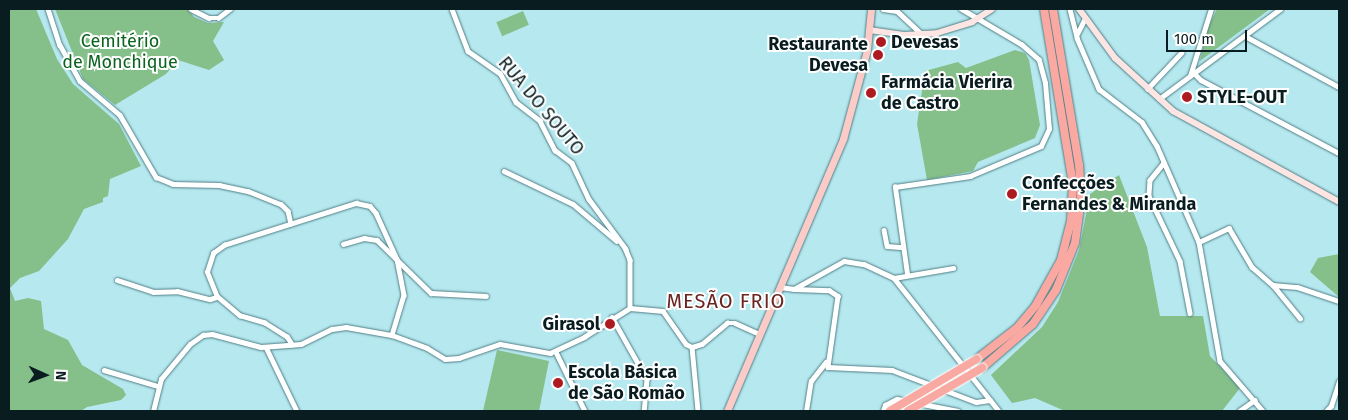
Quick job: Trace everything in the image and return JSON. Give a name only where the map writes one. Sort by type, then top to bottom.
[{"type":"highway","points":[[890,411],[977,359],[1017,328],[1036,305],[1061,260],[1071,221],[1072,184],[1044,9]]},
{"type":"highway","points":[[908,411],[982,368],[1033,324],[1056,290],[1075,243],[1081,200],[1079,165],[1053,9]]},
{"type":"main road","points":[[869,30],[923,35],[957,28],[977,19],[992,9]]},
{"type":"main road","points":[[727,411],[843,139],[858,89],[869,30],[870,10]]},
{"type":"main road","points":[[1083,13],[1116,58],[1147,89],[1187,121],[1339,202]]},
{"type":"street","points":[[48,9],[60,45],[80,81],[120,115],[156,177],[173,184],[219,184],[248,191],[281,204],[288,211],[292,224]]},
{"type":"street","points":[[191,9],[200,15],[218,18],[230,9]]},
{"type":"street","name":"RUA DO SOUTO","points":[[452,9],[468,51],[500,73],[516,102],[540,121],[556,150],[572,163],[589,199],[626,249]]},
{"type":"street","points":[[883,9],[897,11],[923,35]]},
{"type":"street","points":[[907,274],[895,187],[970,176],[1041,146],[1049,129],[1045,83],[1038,60],[1022,46],[961,9]]},
{"type":"street","points":[[969,9],[977,19]]},
{"type":"street","points":[[1070,9],[1077,38],[1099,89],[1142,122],[1164,163],[1199,242],[1220,361],[1256,400],[1263,411]]},
{"type":"street","points":[[1190,77],[1211,9]]},
{"type":"street","points":[[1159,99],[1280,9]]},
{"type":"street","points":[[1073,22],[1076,14],[1083,13],[1077,38]]},
{"type":"street","points":[[1245,36],[1339,87]]},
{"type":"street","points":[[1147,89],[1181,53]]},
{"type":"street","points":[[1194,73],[1201,80],[1339,153]]},
{"type":"street","points":[[1164,163],[1150,180],[1149,196],[1180,262],[1190,313]]},
{"type":"street","points":[[504,171],[573,204],[626,249],[631,272],[630,308]]},
{"type":"street","points":[[292,345],[287,337],[265,323],[240,316],[217,297],[208,272],[217,248],[350,204],[363,204],[376,213],[397,258],[404,296],[392,335]]},
{"type":"street","points":[[1199,242],[1229,228],[1252,266],[1273,285],[1300,318]]},
{"type":"street","points":[[884,230],[887,246],[904,247]]},
{"type":"street","points":[[343,244],[370,238],[384,245],[419,285],[431,293],[486,296]]},
{"type":"street","points":[[794,288],[844,261],[864,264],[894,278],[999,411]]},
{"type":"street","points":[[894,278],[907,274],[953,268]]},
{"type":"street","points":[[117,280],[153,292],[177,291],[210,299],[217,297]]},
{"type":"street","points":[[1273,285],[1297,286],[1339,300]]},
{"type":"street","points":[[780,287],[829,290],[838,296],[826,362],[811,381],[806,411]]},
{"type":"street","points":[[153,411],[158,386],[190,344],[203,335],[212,334],[266,347],[306,343],[339,327],[392,335],[427,348],[445,359],[459,358],[500,344],[556,352],[612,316],[630,308],[663,310],[686,344],[692,347],[702,344],[727,323],[735,323],[760,334]]},
{"type":"street","points":[[612,316],[647,379],[644,411]]},
{"type":"street","points":[[266,347],[297,411]]},
{"type":"street","points":[[692,347],[698,411]]},
{"type":"street","points":[[556,352],[584,411]]},
{"type":"street","points":[[826,362],[832,368],[907,373],[976,402],[990,400]]},
{"type":"street","points":[[104,370],[158,386]]},
{"type":"street","points":[[1326,411],[1331,406],[1339,381]]},
{"type":"street","points":[[882,411],[885,406],[896,399],[958,411]]},
{"type":"street","points":[[1239,411],[1256,400]]},
{"type":"green space","points":[[9,9],[36,9],[57,59],[73,84],[119,124],[141,166],[110,179],[108,196],[103,198],[103,202],[84,209],[68,239],[39,271],[20,278],[10,288],[15,301],[28,298],[41,301],[44,329],[68,340],[82,365],[123,389],[126,395],[121,400],[87,407],[81,411],[9,411]]},
{"type":"green space","name":"Cemitério de Monchique","points":[[55,9],[188,9],[194,17],[208,23],[224,22],[213,41],[224,60],[209,70],[178,60],[166,74],[115,105],[83,79]]},
{"type":"green space","points":[[1217,9],[1270,9],[1200,61],[1208,27]]},
{"type":"green space","points":[[523,11],[529,25],[502,36],[496,22]]},
{"type":"green space","points":[[1015,50],[1025,53],[1029,60],[1040,125],[1035,138],[978,162],[973,171],[927,180],[917,124],[925,71],[958,62],[966,68]]},
{"type":"green space","points":[[1119,175],[1147,247],[1160,316],[1203,316],[1210,356],[1240,388],[1222,411],[1065,411],[1035,398],[1012,403],[991,375],[1042,327],[1058,302],[1079,250],[1090,194]]},
{"type":"green space","points":[[1339,254],[1339,297],[1310,272],[1318,258]]},
{"type":"green space","points":[[497,350],[549,361],[539,411],[483,411]]},
{"type":"place","name":"Devesas","points":[[881,42]]},
{"type":"place","name":"Restaurante Devesa","points":[[878,55]]},
{"type":"place","name":"Farmácia Vierira de Castro","points":[[871,93]]},
{"type":"place","name":"STYLE-OUT","points":[[1187,97]]},
{"type":"place","name":"Confecções Fernandes & Miranda","points":[[1012,194]]},
{"type":"place","name":"Girasol","points":[[610,324]]},
{"type":"place","name":"Escola Básica de São Romão","points":[[558,383]]},
{"type":"district","name":"MESÃO FRIO","points":[[726,301]]}]
